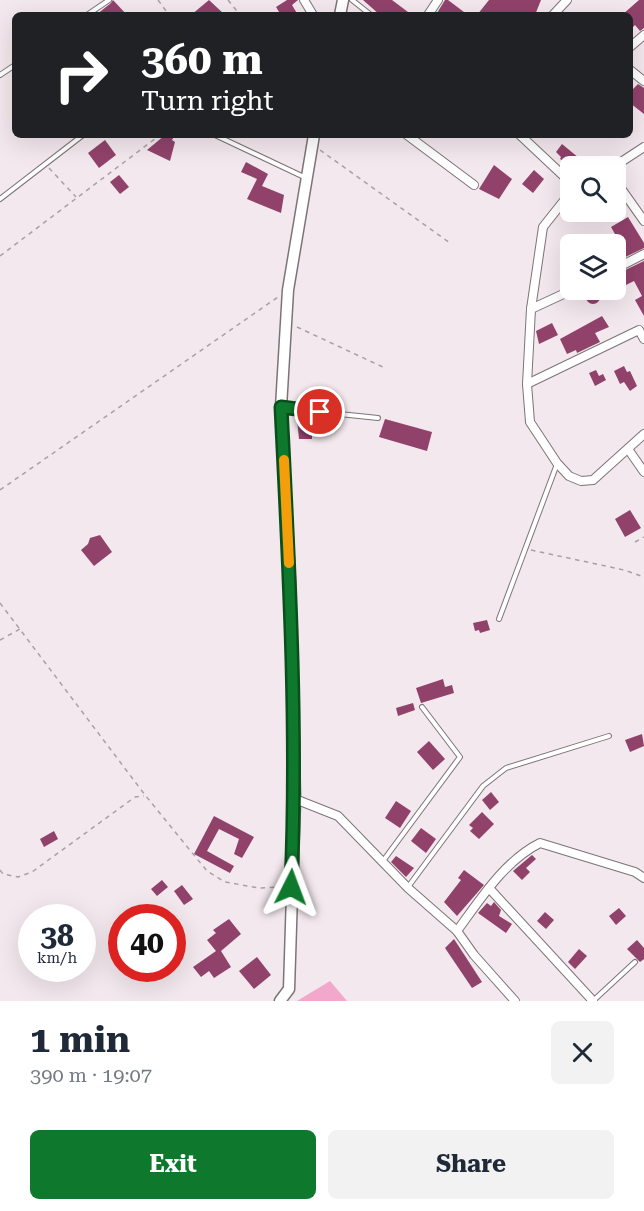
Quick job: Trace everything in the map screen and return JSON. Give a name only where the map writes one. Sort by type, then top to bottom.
[{"type":"street","points":[[556,12],[567,0]]},
{"type":"street","points":[[411,138],[474,185]]},
{"type":"street","points":[[527,138],[560,172]]},
{"type":"street","points":[[280,1001],[290,989],[295,799],[290,584],[281,407],[288,290],[313,140]]},
{"type":"street","points":[[626,159],[644,147]]},
{"type":"street","points":[[626,196],[644,221]]},
{"type":"street","points":[[560,205],[543,226],[531,309],[527,384],[530,422],[557,463],[569,476],[581,481],[593,480],[644,434]]},
{"type":"street","points":[[626,263],[644,254]]},
{"type":"street","points":[[531,309],[560,296]]},
{"type":"street","points":[[527,384],[639,330],[644,339]]},
{"type":"street","points":[[628,449],[644,472]]},
{"type":"street","points":[[295,799],[338,816],[408,888],[457,931],[474,955],[515,1001]]},
{"type":"street","points":[[457,931],[489,888],[524,852],[540,843],[635,872],[644,878]]},
{"type":"street","points":[[489,888],[593,1001]]},
{"type":"lane","points":[[91,12],[109,0]]},
{"type":"lane","points":[[352,0],[367,12]]},
{"type":"lane","points":[[0,199],[79,138]]},
{"type":"lane","points":[[221,138],[308,178]]},
{"type":"lane","points":[[281,407],[378,418]]},
{"type":"lane","points":[[499,619],[557,463]]},
{"type":"lane","points":[[382,862],[460,757],[422,707]]},
{"type":"lane","points":[[408,888],[483,786],[490,780],[506,768],[609,736]]},
{"type":"lane","points":[[593,1001],[635,962]]},
{"type":"path","points":[[228,0],[238,12]]},
{"type":"path","points":[[0,256],[155,138]]},
{"type":"path","points":[[313,140],[450,243]]},
{"type":"path","points":[[48,168],[77,198]]},
{"type":"path","points":[[0,490],[288,290]]},
{"type":"path","points":[[285,322],[385,368]]},
{"type":"path","points":[[635,542],[644,537]]},
{"type":"path","points":[[526,549],[624,570],[644,577]]},
{"type":"path","points":[[0,603],[145,795],[207,871],[225,882],[259,888],[291,887]]},
{"type":"path","points":[[0,640],[20,629]]},
{"type":"path","points":[[0,870],[3,874],[18,877],[32,872],[135,796],[145,795]]},
{"type":"shaded area","points":[[330,981],[347,1001],[297,1001]]},
{"type":"building","points":[[113,0],[124,12],[100,12]]},
{"type":"building","points":[[209,0],[222,12],[195,12]]},
{"type":"building","points":[[287,0],[298,0],[292,5],[296,12],[279,12],[276,7]]},
{"type":"building","points":[[363,0],[392,0],[408,12],[377,12]]},
{"type":"building","points":[[445,0],[448,0],[464,12],[438,12]]},
{"type":"building","points":[[489,0],[541,0],[536,12],[479,12]]},
{"type":"building","points":[[639,0],[644,0],[644,28],[640,31],[635,25],[633,27],[633,12],[625,12]]},
{"type":"building","points":[[638,84],[644,88],[644,114],[633,105],[633,89]]},
{"type":"building","points":[[161,138],[173,138],[172,140],[175,142],[170,161],[147,150]]},
{"type":"building","points":[[105,140],[116,155],[99,168],[88,153]]},
{"type":"building","points":[[562,144],[577,156],[560,156],[556,152]]},
{"type":"building","points":[[246,162],[268,174],[262,186],[284,195],[281,213],[247,199],[257,179],[241,172]]},
{"type":"building","points":[[494,165],[512,179],[499,199],[479,189]]},
{"type":"building","points":[[534,170],[544,179],[533,193],[522,184]]},
{"type":"building","points":[[119,175],[129,187],[120,194],[110,182]]},
{"type":"building","points":[[628,217],[644,243],[644,248],[626,257],[626,234],[615,234],[611,227],[620,222],[626,222]]},
{"type":"building","points":[[644,261],[644,316],[635,300],[642,296],[634,281],[626,285],[626,270]]},
{"type":"building","points":[[586,300],[600,300],[596,304]]},
{"type":"building","points":[[602,316],[609,327],[595,333],[600,342],[577,353],[576,350],[567,354],[560,339]]},
{"type":"building","points":[[552,323],[558,335],[539,344],[536,331]]},
{"type":"building","points":[[624,366],[627,372],[630,371],[637,386],[630,391],[624,382],[620,384],[614,371]]},
{"type":"building","points":[[596,370],[599,376],[603,374],[606,380],[595,386],[589,373]]},
{"type":"building","points":[[317,418],[317,434],[312,434],[312,439],[299,439],[297,419]]},
{"type":"building","points":[[385,419],[432,432],[427,451],[379,437]]},
{"type":"building","points":[[630,510],[641,528],[625,537],[615,519]]},
{"type":"building","points":[[100,535],[112,552],[94,566],[81,550],[88,544],[90,538]]},
{"type":"building","points":[[487,620],[490,630],[480,633],[479,630],[475,631],[473,623]]},
{"type":"building","points":[[443,679],[445,687],[452,685],[454,693],[421,703],[416,688]]},
{"type":"building","points":[[413,703],[415,710],[398,716],[396,708]]},
{"type":"building","points":[[642,734],[644,746],[630,752],[625,740]]},
{"type":"building","points":[[429,741],[445,759],[433,770],[417,752]]},
{"type":"building","points":[[491,792],[499,802],[490,810],[482,800]]},
{"type":"building","points":[[396,801],[411,811],[400,828],[385,818]]},
{"type":"building","points":[[482,812],[494,824],[479,839],[470,831],[473,828],[469,825]]},
{"type":"building","points":[[214,816],[254,837],[242,858],[234,854],[239,839],[219,829],[207,851],[234,866],[230,873],[194,854]]},
{"type":"building","points":[[421,828],[436,839],[426,853],[411,841]]},
{"type":"building","points":[[54,831],[58,839],[44,847],[40,839]]},
{"type":"building","points":[[532,855],[536,859],[526,868],[530,872],[522,880],[513,871]]},
{"type":"building","points":[[396,856],[414,868],[406,877],[391,862]]},
{"type":"building","points":[[464,870],[484,885],[457,916],[444,902],[461,880],[458,878]]},
{"type":"building","points":[[162,880],[168,887],[157,896],[151,889]]},
{"type":"building","points":[[182,885],[193,899],[183,904],[174,891]]},
{"type":"building","points":[[494,902],[501,910],[499,916],[512,924],[506,933],[478,913],[487,903],[491,906]]},
{"type":"building","points":[[619,908],[626,916],[616,925],[609,916]]},
{"type":"building","points":[[545,912],[554,920],[546,929],[537,921]]},
{"type":"building","points":[[229,919],[241,934],[221,951],[231,967],[214,978],[209,971],[201,977],[193,967],[216,951],[207,940],[216,933],[213,930]]},
{"type":"building","points":[[454,939],[482,982],[472,988],[445,948]]},
{"type":"building","points":[[637,940],[644,948],[644,959],[640,962],[627,949]]},
{"type":"building","points":[[579,949],[587,956],[575,969],[568,962]]},
{"type":"building","points":[[257,957],[271,975],[254,989],[239,971]]},
{"type":"slow traffic","points":[[284,460],[289,563]]},
{"type":"route","points":[[291,887],[295,799],[290,584],[281,407],[320,412]]}]
